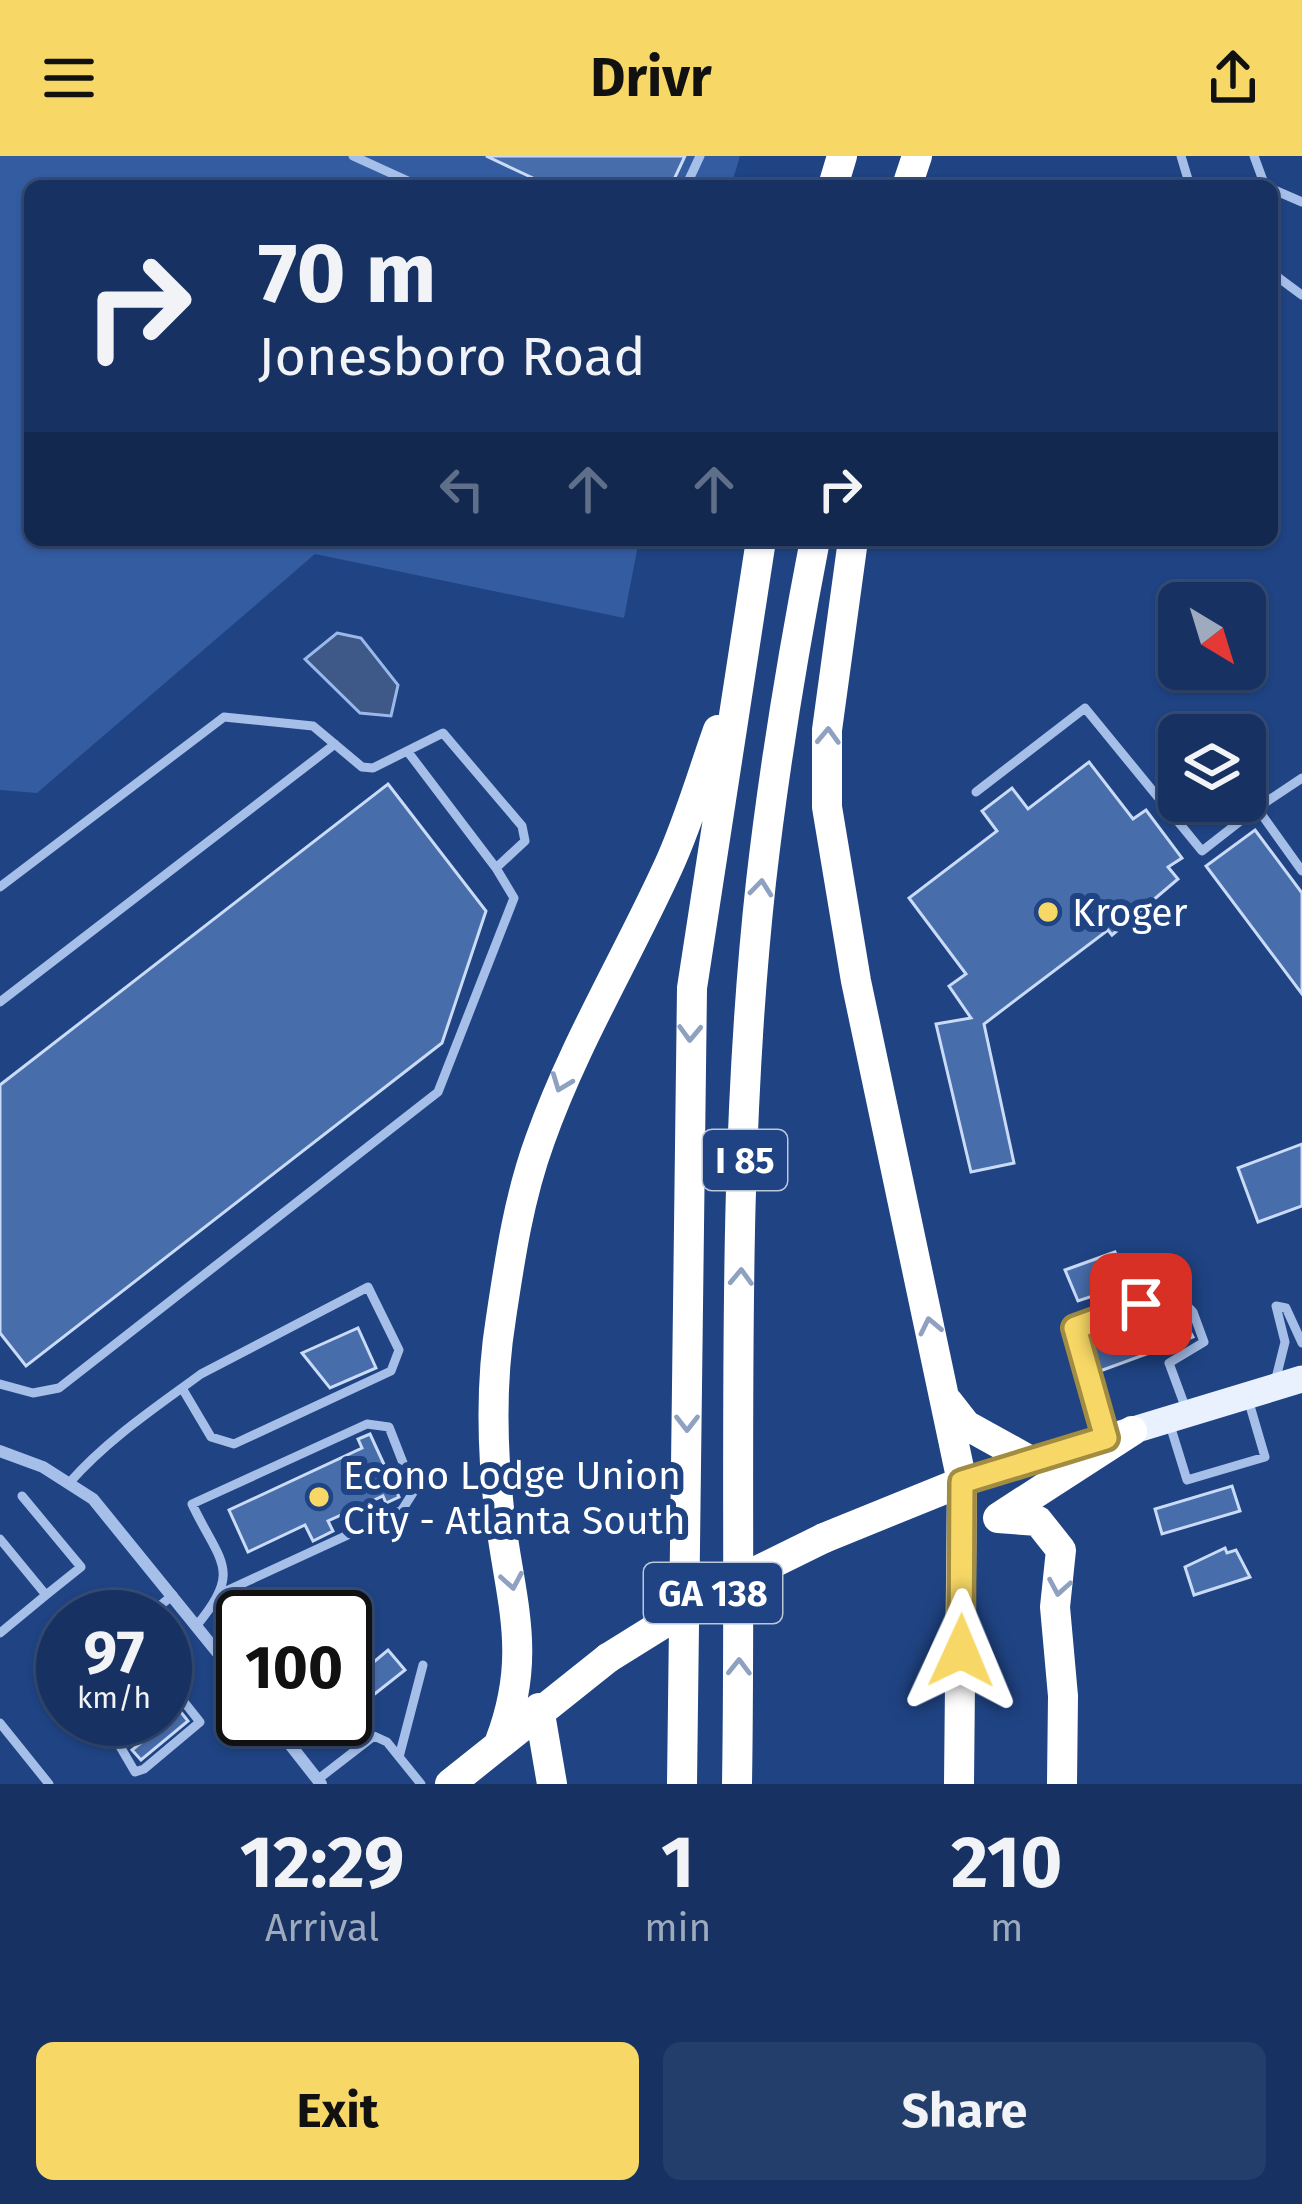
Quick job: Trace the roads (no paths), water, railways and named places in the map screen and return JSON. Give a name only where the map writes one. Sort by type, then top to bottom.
[{"type":"highway","name":"I 85","points":[[682,1784],[692,988],[760,546]]},
{"type":"highway","name":"I 85","points":[[737,1784],[740,1577],[735,1485],[748,1082],[761,884],[814,546]]},
{"type":"highway","points":[[852,546],[829,710],[827,807],[856,981],[962,1482],[959,1784]]},
{"type":"highway","points":[[500,1741],[514,1705],[521,1633],[499,1509],[494,1417],[500,1324],[518,1218],[538,1144],[571,1058],[669,864],[740,668]]},
{"type":"highway","points":[[944,1395],[966,1425],[1029,1460]]},
{"type":"highway","points":[[962,1562],[970,1542],[998,1517],[1119,1434]]},
{"type":"highway","name":"GA 138","points":[[450,1784],[539,1708],[714,1592],[824,1538],[962,1482]]},
{"type":"highway","points":[[998,1517],[1018,1515],[1038,1521],[1061,1550],[1055,1607],[1063,1696],[1062,1784]]},
{"type":"highway","points":[[521,1633],[566,1689]]},
{"type":"highway","points":[[539,1708],[552,1784]]},
{"type":"main road","name":"GA 138","points":[[962,1482],[1282,1390]]},
{"type":"street","points":[[0,1451],[70,1482],[120,1527],[169,1590]]},
{"type":"street","points":[[192,1619],[216,1650]]},
{"type":"street","points":[[291,1746],[319,1782]]},
{"type":"lane","points":[[353,156],[406,180]]},
{"type":"lane","points":[[1278,278],[1302,296]]},
{"type":"lane","points":[[976,792],[1085,708],[1158,797]]},
{"type":"lane","points":[[0,887],[218,719],[313,726],[362,767],[386,764],[436,734],[451,737],[522,826],[525,841],[496,868]]},
{"type":"lane","points":[[0,1002],[335,744]]},
{"type":"lane","points":[[0,1384],[33,1394],[59,1388],[438,1092],[514,898],[408,752]]},
{"type":"lane","points":[[1266,802],[1302,778]]},
{"type":"lane","points":[[1266,821],[1302,871]]},
{"type":"lane","points":[[1178,822],[1202,851],[1239,822]]},
{"type":"lane","points":[[70,1482],[100,1448],[182,1388],[368,1287],[399,1350],[391,1371],[234,1444],[211,1437],[182,1388]]},
{"type":"lane","points":[[1119,1434],[1075,1328],[1174,1292],[1192,1312],[1204,1342],[1169,1363],[1187,1480],[1265,1456],[1282,1390],[1285,1342],[1276,1306],[1283,1304],[1302,1343]]},
{"type":"lane","points":[[367,1424],[389,1426],[414,1491],[402,1510],[226,1591],[226,1575],[192,1504],[367,1424]]},
{"type":"lane","points":[[22,1496],[81,1568],[52,1590]]},
{"type":"lane","points":[[0,1539],[42,1590]]},
{"type":"lane","points":[[196,1624],[216,1602]]},
{"type":"lane","points":[[0,1634],[36,1603]]},
{"type":"lane","points":[[0,1611],[11,1624]]},
{"type":"lane","points":[[399,1756],[423,1665]]},
{"type":"lane","points":[[0,1723],[49,1784]]},
{"type":"lane","points":[[319,1782],[374,1736],[399,1756],[421,1784]]},
{"type":"lane","points":[[120,1746],[135,1772],[171,1746]]},
{"type":"place","name":"Kroger","points":[[1048,912]]},
{"type":"place","name":"Econo Lodge Union City - Atlanta South","points":[[319,1497]]}]
